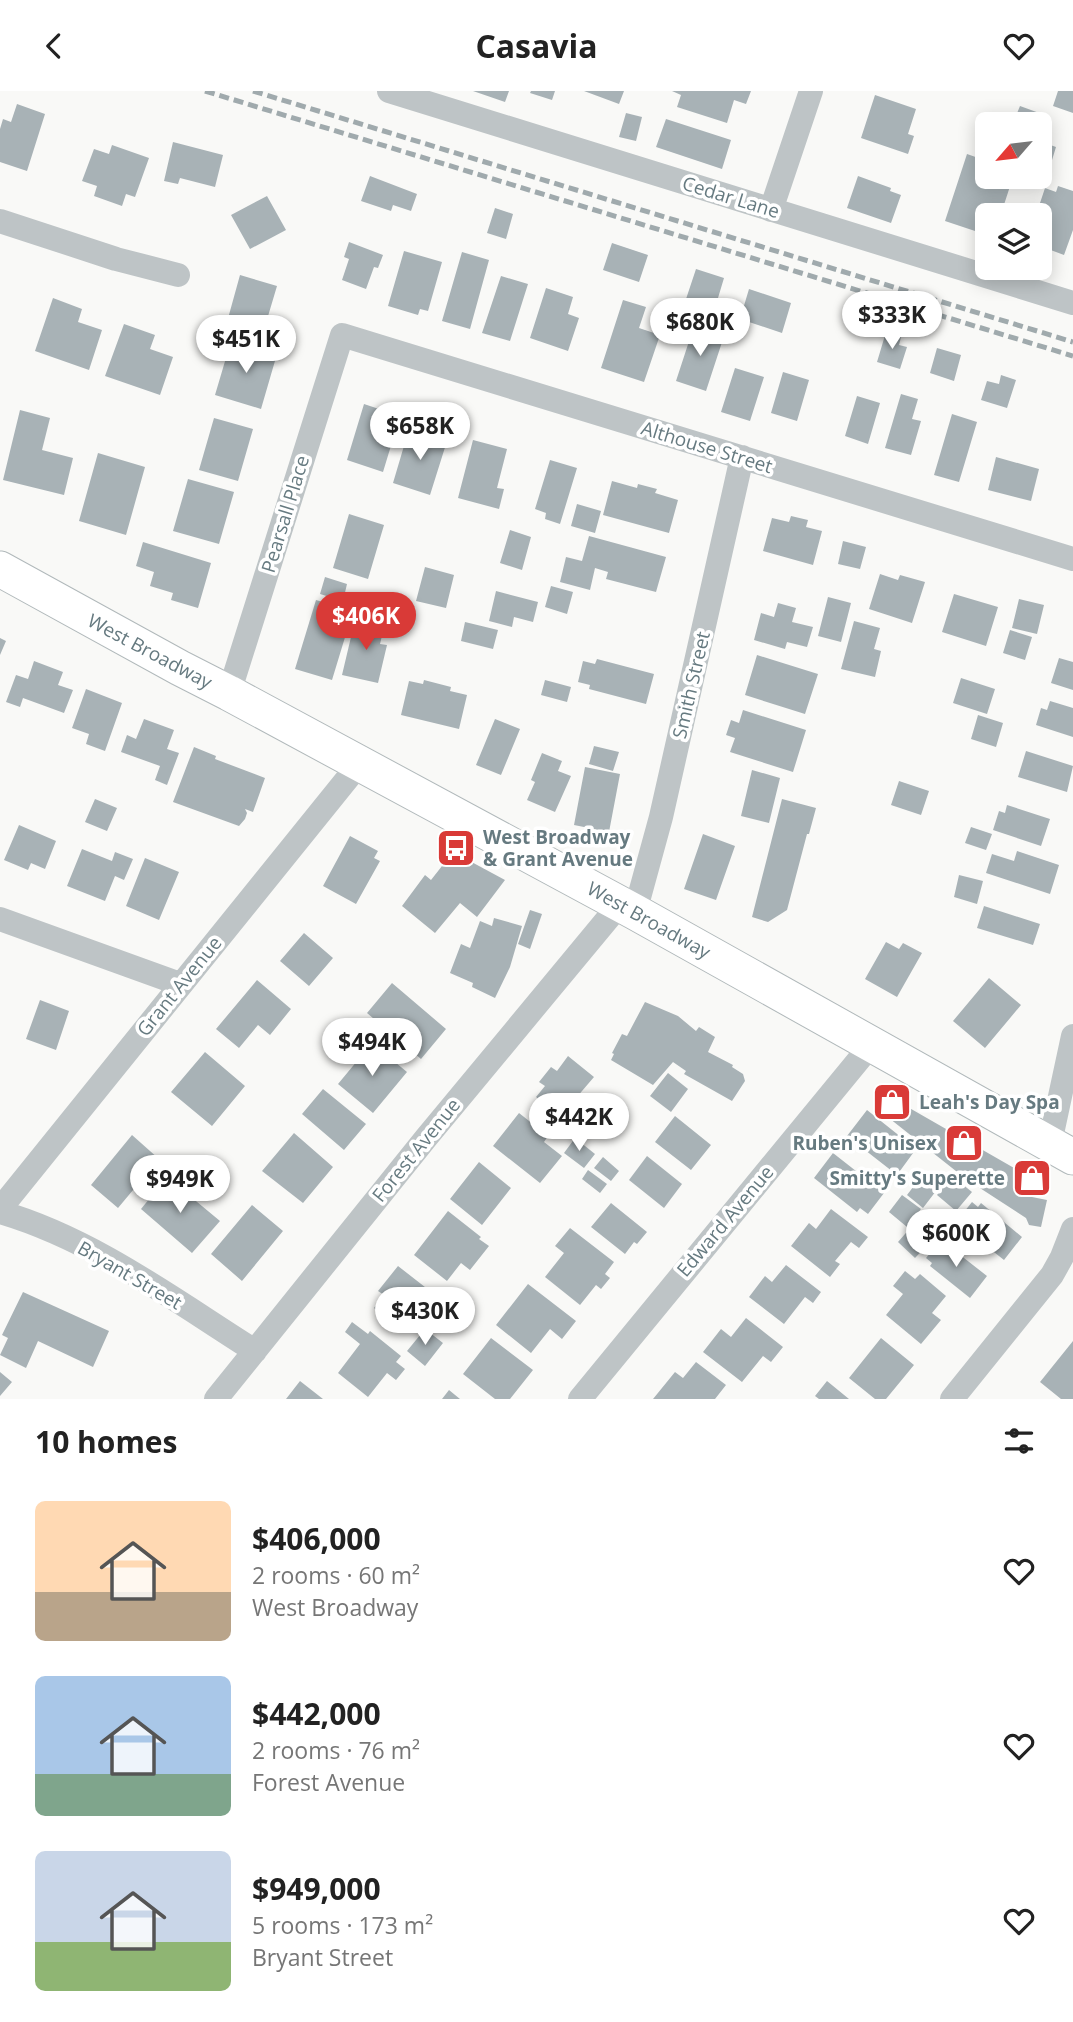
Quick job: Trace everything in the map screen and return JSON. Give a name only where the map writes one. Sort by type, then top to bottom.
[{"type":"main road","name":"West Broadway","points":[[0,569],[180,669],[627,908],[1061,1150]]},
{"type":"street","name":"Cedar Lane","points":[[389,91],[1073,303]]},
{"type":"street","points":[[771,210],[811,91]]},
{"type":"street","points":[[0,222],[116,259],[178,275]]},
{"type":"street","name":"Althouse Street","points":[[342,335],[1073,559]]},
{"type":"street","name":"Pearsall Place","points":[[229,693],[342,335]]},
{"type":"street","name":"Smith Street","points":[[627,908],[661,817],[741,457]]},
{"type":"street","name":"Grant Avenue","points":[[0,1211],[360,763]]},
{"type":"street","name":"Forest Avenue","points":[[216,1399],[426,1138],[627,908]]},
{"type":"street","points":[[0,919],[180,984]]},
{"type":"street","points":[[1061,1150],[1073,1036]]},
{"type":"street","name":"Edward Avenue","points":[[580,1399],[871,1045]]},
{"type":"street","name":"Bryant Street","points":[[0,1211],[34,1222],[122,1267],[255,1351]]},
{"type":"street","points":[[952,1399],[1052,1275],[1073,1229]]},
{"type":"building","points":[[473,91],[509,91],[505,102]]},
{"type":"building","points":[[555,91],[552,100],[530,93]]},
{"type":"building","points":[[584,91],[624,91],[619,104]]},
{"type":"building","points":[[672,91],[751,91],[746,104],[734,100],[727,123],[677,107],[681,95]]},
{"type":"building","points":[[1058,91],[1073,91],[1073,113],[1053,106]]},
{"type":"building","points":[[875,95],[916,109],[908,134],[914,136],[908,154],[861,138]]},
{"type":"building","points":[[17,104],[45,114],[27,171],[0,162],[0,129],[3,119],[11,122]]},
{"type":"building","points":[[1020,106],[1036,112],[1018,112]]},
{"type":"building","points":[[626,113],[642,117],[636,141],[619,137]]},
{"type":"building","points":[[666,119],[731,140],[722,169],[656,147]]},
{"type":"building","points":[[173,142],[223,155],[215,187],[180,178],[178,184],[164,181]]},
{"type":"building","points":[[112,145],[149,158],[135,197],[126,194],[122,206],[94,196],[97,186],[82,181],[94,149],[109,154]]},
{"type":"building","points":[[967,154],[975,157],[975,189],[1009,189],[1005,203],[975,203],[975,231],[945,221]]},
{"type":"building","points":[[370,176],[417,194],[411,211],[393,205],[391,211],[361,201]]},
{"type":"building","points":[[858,176],[891,188],[890,191],[901,195],[891,223],[847,208]]},
{"type":"building","points":[[1058,186],[1073,191],[1073,230],[1064,255],[1052,250],[1052,203],[1040,203],[1045,189],[1056,192]]},
{"type":"building","points":[[267,196],[286,230],[250,249],[231,215]]},
{"type":"building","points":[[495,208],[513,214],[506,239],[487,233]]},
{"type":"building","points":[[349,242],[383,255],[378,268],[374,267],[366,289],[342,280],[349,259],[344,257]]},
{"type":"building","points":[[612,243],[648,255],[639,282],[603,270]]},
{"type":"building","points":[[404,251],[442,262],[428,311],[420,309],[418,315],[388,306]]},
{"type":"building","points":[[462,252],[489,260],[470,329],[442,321]]},
{"type":"building","points":[[696,269],[724,278],[715,308],[686,299]]},
{"type":"building","points":[[240,275],[277,286],[263,333],[227,322]]},
{"type":"building","points":[[501,276],[528,284],[510,341],[482,333]]},
{"type":"building","points":[[546,288],[573,297],[568,314],[579,318],[568,351],[530,338]]},
{"type":"building","points":[[749,289],[791,303],[782,333],[740,319]]},
{"type":"building","points":[[53,298],[82,309],[78,322],[102,330],[89,370],[35,351]]},
{"type":"building","points":[[623,300],[646,307],[639,328],[660,335],[644,382],[601,368]]},
{"type":"building","points":[[124,324],[155,335],[150,349],[173,357],[160,395],[105,376]]},
{"type":"building","points":[[694,326],[724,336],[706,391],[676,381]]},
{"type":"building","points":[[886,332],[901,337],[899,345],[907,347],[900,369],[877,362]]},
{"type":"building","points":[[231,341],[277,354],[261,409],[215,395]]},
{"type":"building","points":[[937,348],[961,355],[954,381],[930,373]]},
{"type":"building","points":[[735,368],[764,377],[750,421],[721,412]]},
{"type":"building","points":[[783,372],[809,380],[797,421],[771,413]]},
{"type":"building","points":[[1001,375],[1016,380],[1007,408],[981,400],[987,381],[999,384]]},
{"type":"building","points":[[901,394],[918,399],[912,419],[921,421],[911,455],[885,448]]},
{"type":"building","points":[[857,396],[880,403],[868,444],[845,436]]},
{"type":"building","points":[[364,404],[400,416],[383,472],[347,460]]},
{"type":"building","points":[[20,410],[50,418],[42,450],[73,458],[64,495],[3,480]]},
{"type":"building","points":[[952,414],[977,422],[959,482],[934,475]]},
{"type":"building","points":[[214,418],[253,429],[238,481],[199,470]]},
{"type":"building","points":[[409,429],[447,441],[430,495],[393,483]]},
{"type":"building","points":[[473,440],[507,449],[497,488],[504,489],[499,509],[458,498]]},
{"type":"building","points":[[98,453],[145,467],[126,535],[79,521]]},
{"type":"building","points":[[996,457],[1039,469],[1031,501],[988,490]]},
{"type":"building","points":[[550,460],[577,468],[560,524],[545,519],[546,513],[535,509]]},
{"type":"building","points":[[188,479],[234,492],[219,544],[173,531]]},
{"type":"building","points":[[612,481],[637,488],[638,484],[657,489],[655,493],[678,500],[669,533],[603,515]]},
{"type":"building","points":[[577,504],[601,511],[595,533],[571,526]]},
{"type":"building","points":[[349,514],[384,525],[368,579],[333,568]]},
{"type":"building","points":[[791,516],[808,520],[806,527],[822,531],[813,565],[763,551],[772,518],[789,522]]},
{"type":"building","points":[[510,530],[531,537],[522,570],[500,563]]},
{"type":"building","points":[[589,536],[666,557],[656,592],[606,579],[608,572],[595,568],[590,590],[560,582],[566,557],[582,561]]},
{"type":"building","points":[[843,541],[866,547],[860,569],[838,564]]},
{"type":"building","points":[[143,542],[211,563],[198,608],[171,600],[173,593],[150,586],[154,572],[136,566]]},
{"type":"building","points":[[425,567],[454,575],[446,608],[416,601]]},
{"type":"building","points":[[880,574],[898,580],[900,575],[925,582],[912,623],[869,609]]},
{"type":"building","points":[[325,577],[347,584],[343,601],[320,594]]},
{"type":"building","points":[[551,586],[573,592],[567,614],[545,607]]},
{"type":"building","points":[[496,591],[538,602],[533,622],[514,617],[512,627],[489,621]]},
{"type":"building","points":[[954,594],[998,607],[986,646],[942,632]]},
{"type":"building","points":[[388,595],[409,600],[403,623],[382,618]]},
{"type":"building","points":[[828,597],[851,603],[841,642],[818,636]]},
{"type":"building","points":[[1019,599],[1044,605],[1037,634],[1012,628]]},
{"type":"building","points":[[316,600],[353,611],[332,680],[295,669]]},
{"type":"building","points":[[778,603],[796,608],[792,622],[813,627],[807,647],[787,642],[785,649],[754,640],[761,613],[774,617]]},
{"type":"building","points":[[362,617],[385,623],[380,644],[387,645],[378,683],[342,675],[351,637],[357,638]]},
{"type":"building","points":[[854,621],[880,628],[874,649],[881,651],[875,677],[841,669]]},
{"type":"building","points":[[465,622],[498,630],[493,649],[461,641]]},
{"type":"building","points":[[1010,630],[1032,637],[1025,660],[1003,653]]},
{"type":"building","points":[[0,638],[6,641],[0,655]]},
{"type":"building","points":[[757,655],[818,674],[805,714],[745,695]]},
{"type":"building","points":[[1059,658],[1073,662],[1073,690],[1051,683]]},
{"type":"building","points":[[597,659],[654,674],[646,704],[589,689],[590,685],[578,682],[583,661],[595,664]]},
{"type":"building","points":[[34,661],[63,672],[58,685],[73,690],[64,713],[23,698],[20,707],[6,702],[16,675],[28,679]]},
{"type":"building","points":[[961,678],[995,689],[987,714],[953,703]]},
{"type":"building","points":[[424,680],[451,687],[450,691],[467,695],[459,729],[401,715],[409,681],[423,684]]},
{"type":"building","points":[[545,680],[571,687],[567,702],[541,695]]},
{"type":"building","points":[[86,689],[122,703],[105,751],[86,744],[89,734],[72,728]]},
{"type":"building","points":[[1050,701],[1073,708],[1073,737],[1036,725],[1041,708],[1047,710]]},
{"type":"building","points":[[743,710],[806,730],[793,772],[730,752],[735,738],[726,735],[731,720],[739,723]]},
{"type":"building","points":[[978,715],[1003,723],[996,747],[971,739]]},
{"type":"building","points":[[144,719],[174,730],[167,749],[179,753],[167,785],[155,780],[160,766],[121,752],[127,735],[136,739]]},
{"type":"building","points":[[495,719],[520,729],[501,775],[476,765]]},
{"type":"building","points":[[594,746],[619,752],[613,771],[589,764]]},
{"type":"building","points":[[194,747],[216,756],[215,759],[265,778],[253,812],[245,809],[245,819],[239,826],[173,802]]},
{"type":"building","points":[[1026,751],[1073,766],[1067,792],[1018,777]]},
{"type":"building","points":[[542,753],[562,761],[558,771],[571,776],[555,812],[527,800],[535,782],[531,780]]},
{"type":"building","points":[[585,767],[620,774],[609,832],[574,825]]},
{"type":"building","points":[[752,770],[780,778],[769,823],[741,816]]},
{"type":"building","points":[[899,781],[929,791],[921,815],[891,805]]},
{"type":"building","points":[[95,799],[117,808],[107,831],[85,822]]},
{"type":"building","points":[[782,799],[816,808],[787,910],[768,922],[752,917]]},
{"type":"building","points":[[1007,805],[1050,819],[1041,846],[993,830],[999,811],[1005,813]]},
{"type":"building","points":[[19,825],[56,841],[45,869],[31,863],[28,870],[4,860]]},
{"type":"building","points":[[971,827],[992,834],[986,850],[965,843]]},
{"type":"building","points":[[703,834],[735,846],[716,900],[684,889]]},
{"type":"building","points":[[350,836],[378,851],[374,858],[380,861],[356,904],[323,886]]},
{"type":"building","points":[[82,849],[112,861],[115,852],[133,859],[124,880],[115,876],[105,901],[67,886]]},
{"type":"building","points":[[1017,851],[1059,865],[1050,894],[986,873],[992,854],[1014,861]]},
{"type":"building","points":[[453,852],[505,880],[477,917],[460,903],[435,933],[402,906],[425,875],[431,880]]},
{"type":"building","points":[[145,858],[179,872],[159,920],[126,906]]},
{"type":"building","points":[[959,875],[983,881],[977,904],[954,897]]},
{"type":"building","points":[[984,906],[1040,924],[1033,945],[977,928]]},
{"type":"building","points":[[530,910],[542,914],[530,949],[518,944]]},
{"type":"building","points":[[494,918],[522,926],[510,967],[495,998],[472,987],[473,983],[450,973],[461,944],[470,948],[480,921],[492,926]]},
{"type":"building","points":[[304,933],[333,958],[309,986],[280,961]]},
{"type":"building","points":[[886,942],[899,949],[903,943],[922,953],[897,997],[865,979]]},
{"type":"building","points":[[989,978],[1021,1005],[985,1048],[953,1021]]},
{"type":"building","points":[[257,980],[291,1009],[270,1035],[258,1025],[239,1048],[216,1029]]},
{"type":"building","points":[[392,983],[446,1029],[421,1059],[367,1013]]},
{"type":"building","points":[[40,1000],[69,1011],[56,1050],[26,1039]]},
{"type":"building","points":[[645,1002],[678,1016],[696,1031],[699,1027],[715,1037],[708,1052],[733,1065],[732,1067],[743,1074],[745,1081],[732,1101],[684,1074],[686,1071],[673,1062],[653,1085],[611,1060],[622,1034],[627,1036]]},
{"type":"building","points":[[372,1043],[407,1072],[373,1113],[338,1084]]},
{"type":"building","points":[[205,1052],[245,1086],[212,1126],[171,1092]]},
{"type":"building","points":[[568,1056],[594,1077],[576,1098],[581,1102],[573,1113],[568,1109],[562,1117],[536,1097],[545,1086],[539,1082],[551,1067],[557,1071]]},
{"type":"building","points":[[668,1073],[688,1089],[671,1112],[650,1096]]},
{"type":"building","points":[[323,1089],[366,1124],[344,1150],[302,1114]]},
{"type":"building","points":[[885,1094],[1037,1181],[1032,1197],[1047,1200],[1041,1227],[1029,1225],[1026,1218],[966,1179],[875,1107]]},
{"type":"building","points":[[867,1110],[916,1149],[897,1175],[847,1136]]},
{"type":"building","points":[[519,1113],[548,1136],[544,1142],[562,1156],[540,1183],[493,1146]]},
{"type":"building","points":[[675,1116],[711,1145],[691,1170],[655,1142]]},
{"type":"building","points":[[294,1133],[333,1167],[303,1203],[262,1171]]},
{"type":"building","points":[[132,1135],[159,1159],[118,1208],[91,1185]]},
{"type":"building","points":[[575,1138],[595,1154],[584,1168],[564,1153]]},
{"type":"building","points":[[833,1153],[884,1193],[868,1214],[860,1208],[857,1212],[814,1178]]},
{"type":"building","points":[[647,1156],[682,1184],[664,1208],[629,1180]]},
{"type":"building","points":[[603,1157],[619,1171],[611,1181],[594,1168]]},
{"type":"building","points":[[479,1162],[511,1188],[482,1225],[450,1199]]},
{"type":"building","points":[[588,1170],[607,1184],[600,1193],[582,1179]]},
{"type":"building","points":[[952,1176],[972,1192],[956,1211],[937,1195]]},
{"type":"building","points":[[167,1177],[220,1221],[192,1253],[141,1209]]},
{"type":"building","points":[[920,1178],[936,1191],[923,1208],[907,1195]]},
{"type":"building","points":[[902,1195],[921,1209],[907,1227],[889,1212]]},
{"type":"building","points":[[972,1202],[978,1207],[981,1203],[1022,1237],[1004,1260],[956,1222]]},
{"type":"building","points":[[611,1203],[647,1232],[637,1244],[634,1242],[625,1254],[591,1227]]},
{"type":"building","points":[[252,1205],[283,1231],[242,1281],[211,1254]]},
{"type":"building","points":[[831,1209],[868,1237],[859,1248],[851,1242],[835,1261],[840,1264],[830,1277],[791,1246],[809,1223],[816,1229]]},
{"type":"building","points":[[448,1211],[489,1246],[470,1270],[461,1263],[447,1281],[414,1255]]},
{"type":"building","points":[[912,1226],[930,1242],[915,1258],[898,1242]]},
{"type":"building","points":[[570,1228],[614,1262],[605,1274],[610,1278],[601,1289],[596,1285],[580,1305],[545,1277],[564,1253],[555,1246]]},
{"type":"building","points":[[941,1240],[987,1276],[970,1298],[930,1266],[932,1263],[926,1258]]},
{"type":"building","points":[[786,1265],[821,1292],[813,1303],[805,1297],[784,1324],[749,1297],[765,1276],[772,1282]]},
{"type":"building","points":[[398,1266],[448,1305],[433,1323],[418,1311],[403,1331],[374,1308],[384,1295],[378,1291]]},
{"type":"building","points":[[905,1271],[915,1279],[920,1274],[946,1296],[932,1313],[941,1320],[921,1344],[886,1315],[903,1294],[893,1286]]},
{"type":"building","points":[[528,1284],[576,1321],[562,1339],[550,1329],[531,1353],[496,1325]]},
{"type":"building","points":[[23,1292],[109,1331],[93,1367],[38,1341],[26,1368],[0,1355],[8,1338],[2,1335]]},
{"type":"building","points":[[746,1318],[783,1347],[771,1362],[763,1356],[742,1382],[703,1352],[721,1329],[731,1337]]},
{"type":"building","points":[[352,1322],[368,1334],[370,1331],[401,1356],[396,1362],[405,1369],[396,1380],[387,1373],[368,1397],[338,1373],[360,1344],[345,1332]]},
{"type":"building","points":[[425,1329],[443,1343],[425,1366],[407,1351]]},
{"type":"building","points":[[491,1338],[533,1370],[510,1399],[495,1399],[463,1374]]},
{"type":"building","points":[[881,1338],[914,1365],[886,1399],[875,1399],[849,1378]]},
{"type":"building","points":[[1073,1341],[1073,1399],[1061,1399],[1040,1382]]},
{"type":"building","points":[[696,1362],[726,1385],[715,1399],[653,1399],[675,1372],[683,1378]]},
{"type":"building","points":[[0,1372],[12,1382],[0,1396]]},
{"type":"building","points":[[300,1381],[323,1399],[286,1399]]},
{"type":"building","points":[[827,1381],[849,1399],[819,1399],[815,1396]]},
{"type":"building","points":[[449,1390],[460,1399],[442,1399]]},
{"type":"railway","points":[[205,91],[1073,356]]},
{"type":"railway","points":[[253,91],[1073,342]]},
{"type":"place","name":"West Broadway & Grant Avenue","points":[[456,848]]},
{"type":"place","name":"Leah's Day Spa","points":[[892,1102]]},
{"type":"place","name":"Ruben's Unisex","points":[[964,1143]]},
{"type":"place","name":"Smitty's Superette","points":[[1032,1178]]}]
